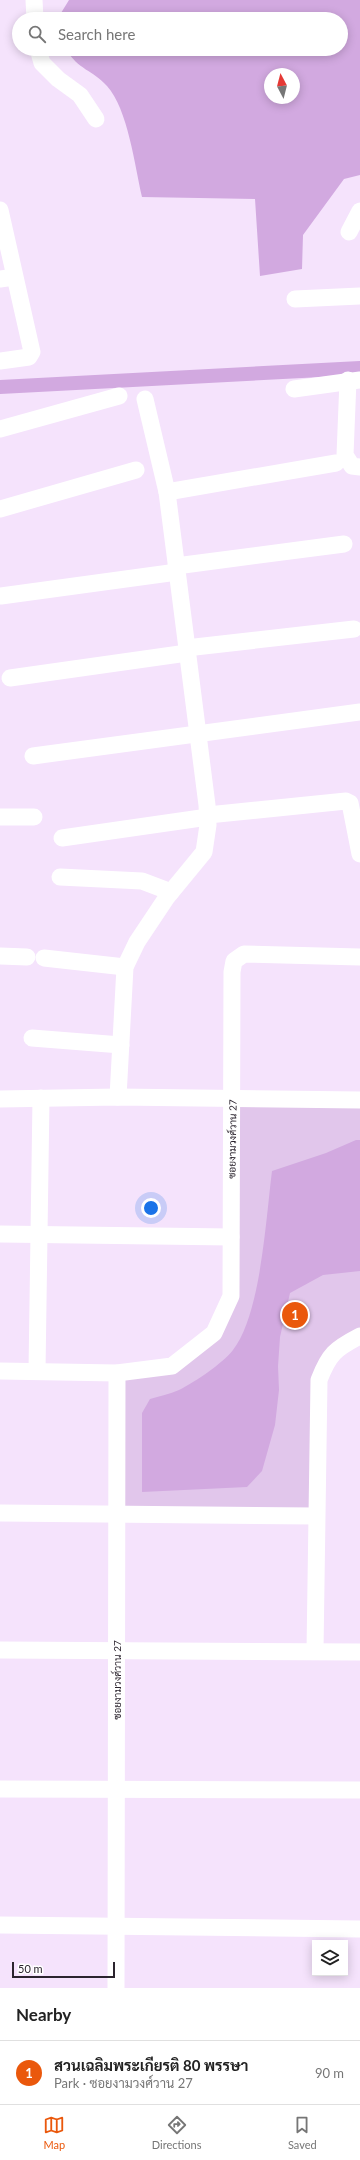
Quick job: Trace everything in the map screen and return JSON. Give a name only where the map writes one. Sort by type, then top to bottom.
[{"type":"street","points":[[34,0],[35,12]]},
{"type":"street","points":[[40,56],[42,63],[58,79],[80,95],[96,119]]},
{"type":"street","points":[[0,210],[7,278],[32,352],[29,357],[0,361]]},
{"type":"street","points":[[350,232],[360,211]]},
{"type":"street","points":[[295,299],[360,296]]},
{"type":"street","points":[[294,389],[354,380],[345,455],[352,466],[360,467]]},
{"type":"street","points":[[0,429],[119,396]]},
{"type":"street","points":[[118,1097],[125,967],[137,942],[171,892],[204,852],[207,837],[208,816],[167,492],[146,399]]},
{"type":"street","points":[[167,492],[336,463]]},
{"type":"street","points":[[0,509],[136,470]]},
{"type":"street","points":[[1,596],[344,544]]},
{"type":"street","points":[[10,678],[186,651],[354,629]]},
{"type":"street","points":[[33,756],[360,712]]},
{"type":"street","points":[[62,838],[208,816],[346,801],[350,803],[353,811],[360,854]]},
{"type":"street","points":[[0,817],[34,817]]},
{"type":"street","points":[[60,877],[142,881],[171,892]]},
{"type":"street","name":"ซอยงามวงศ์วาน 27","points":[[0,1371],[117,1373],[172,1366],[214,1333],[231,1296],[233,1099],[232,972],[234,961],[244,954],[360,957]]},
{"type":"street","points":[[0,956],[35,957],[125,967]]},
{"type":"street","points":[[32,1038],[121,1045]]},
{"type":"street","points":[[0,1099],[118,1097],[360,1100]]},
{"type":"street","points":[[37,1372],[41,1098]]},
{"type":"street","points":[[0,1234],[231,1237]]},
{"type":"street","points":[[315,1651],[315,1516],[319,1380],[326,1360],[340,1347],[360,1336]]},
{"type":"street","name":"ซอยงามวงศ์วาน 27","points":[[116,1988],[117,1373]]},
{"type":"street","points":[[0,1513],[315,1516]]},
{"type":"street","points":[[0,1650],[360,1652]]},
{"type":"street","points":[[0,1789],[360,1790]]},
{"type":"street","points":[[0,1924],[360,1929]]},
{"type":"shaded area","points":[[69,0],[360,0],[360,175],[344,179],[303,235],[302,269],[260,276],[255,199],[142,197],[130,139],[114,96],[102,81],[81,66],[71,56],[348,56],[348,12],[62,12]]},
{"type":"shaded area","points":[[237,1105],[360,1105],[360,1332],[324,1357],[312,1513],[114,1510],[115,1376],[177,1372],[221,1337]]},
{"type":"shaded area","points":[[356,1140],[360,1140],[360,1271],[323,1275],[290,1293],[280,1337],[278,1366],[279,1390],[275,1425],[262,1471],[247,1487],[142,1492],[142,1413],[150,1399],[179,1390],[208,1372],[233,1350],[242,1334],[250,1313],[261,1265],[272,1171],[326,1153]]},
{"type":"waterway","points":[[0,387],[360,368]]},
{"type":"place","name":"สวนเฉลิมพระเกียรติ 80 พรรษา","points":[[295,1315]]}]
